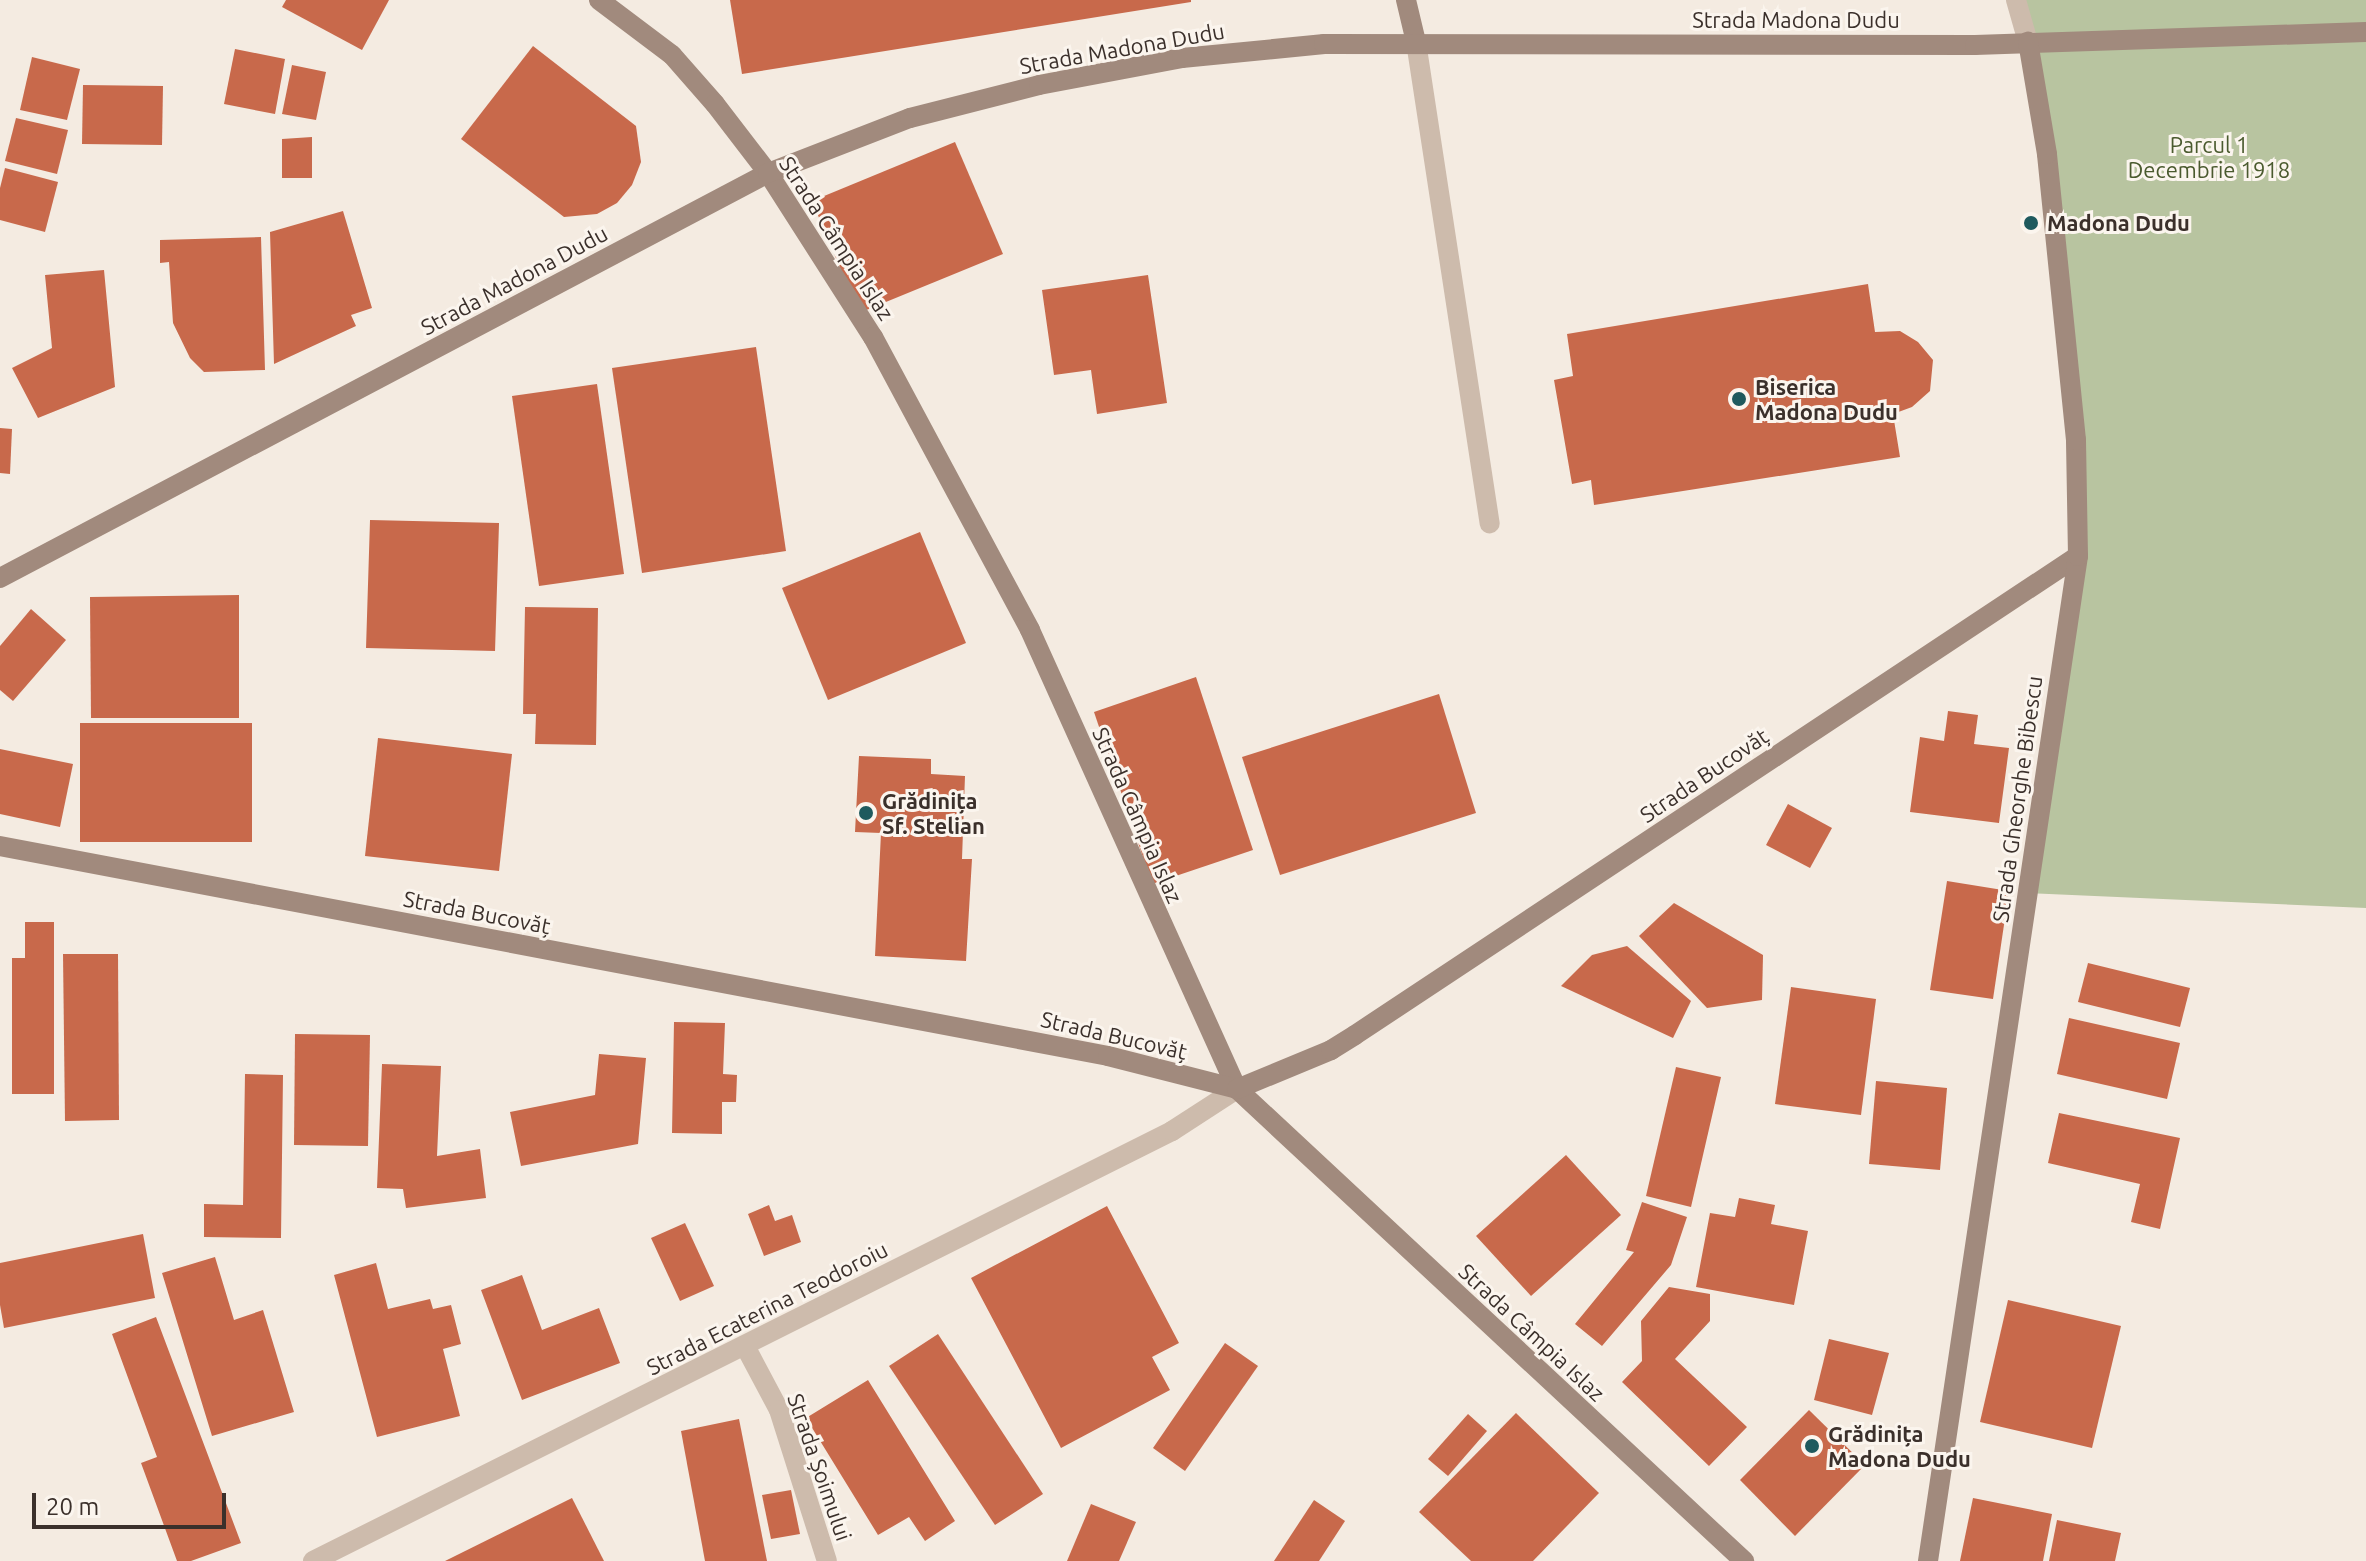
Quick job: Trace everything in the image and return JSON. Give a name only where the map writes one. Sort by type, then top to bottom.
[{"type":"street","name":"Strada Câmpia Islaz","points":[[599,0],[672,55],[768,173],[873,337],[1030,630],[1237,1089],[1744,1561]]},
{"type":"street","points":[[1406,0],[1416,42],[1490,523]]},
{"type":"street","points":[[2016,0],[2028,42]]},
{"type":"street","name":"Strada Madona Dudu","points":[[0,578],[768,173],[910,118],[1039,85],[1182,58],[1324,44],[1975,45],[2366,32]]},
{"type":"street","name":"Strada Gheorghe Bibescu","points":[[1928,1561],[2078,556],[2076,440],[2047,154],[2028,42]]},
{"type":"street","name":"Strada Bucovăț","points":[[0,846],[1108,1056],[1237,1089],[1331,1050],[1355,1035],[2078,556]]},
{"type":"street","name":"Strada Ecaterina Teodoroiu","points":[[313,1561],[1172,1131],[1237,1089]]},
{"type":"street","name":"Strada Șoimului","points":[[745,1346],[779,1410],[827,1561]]},
{"type":"green space","name":"Parcul 1 Decembrie 1918","points":[[2016,0],[2366,0],[2366,908],[2028,893],[2082,440]]},
{"type":"building","points":[[286,0],[389,0],[362,50],[282,7]]},
{"type":"building","points":[[730,0],[1191,0],[1191,2],[742,74]]},
{"type":"building","points":[[533,46],[636,126],[641,162],[632,185],[617,203],[597,214],[564,217],[461,139]]},
{"type":"building","points":[[235,49],[285,59],[275,114],[224,104]]},
{"type":"building","points":[[32,57],[80,69],[67,120],[20,110]]},
{"type":"building","points":[[292,65],[326,72],[316,120],[282,114]]},
{"type":"building","points":[[83,85],[163,86],[162,145],[82,144]]},
{"type":"building","points":[[16,118],[68,130],[57,174],[5,161]]},
{"type":"building","points":[[312,137],[312,178],[282,178],[282,139]]},
{"type":"building","points":[[955,142],[1003,254],[859,313],[812,201]]},
{"type":"building","points":[[5,168],[58,182],[45,232],[0,220],[0,188]]},
{"type":"building","points":[[343,211],[372,308],[351,315],[356,326],[274,364],[270,232]]},
{"type":"building","points":[[261,237],[265,370],[204,372],[190,358],[173,323],[169,262],[160,263],[160,240]]},
{"type":"building","points":[[104,270],[115,387],[38,418],[12,368],[52,348],[45,275]]},
{"type":"building","points":[[1148,275],[1167,403],[1097,414],[1091,370],[1054,375],[1042,290]]},
{"type":"building","name":"Biserica Madona Dudu","points":[[1868,284],[1875,332],[1900,331],[1918,342],[1933,360],[1930,391],[1912,407],[1893,414],[1900,457],[1594,505],[1591,480],[1572,484],[1554,380],[1573,376],[1567,334]]},
{"type":"building","points":[[756,347],[786,551],[642,573],[612,368]]},
{"type":"building","points":[[597,384],[624,574],[539,586],[512,396]]},
{"type":"building","points":[[0,428],[12,429],[10,474],[0,473]]},
{"type":"building","points":[[370,520],[499,523],[495,651],[366,648]]},
{"type":"building","points":[[920,532],[966,643],[828,700],[782,588]]},
{"type":"building","points":[[239,595],[239,718],[91,718],[90,597]]},
{"type":"building","points":[[525,607],[598,608],[596,745],[535,744],[536,714],[523,714]]},
{"type":"building","points":[[31,609],[66,640],[13,701],[0,690],[0,646]]},
{"type":"building","points":[[1196,677],[1253,850],[1152,884],[1094,712]]},
{"type":"building","points":[[1439,694],[1476,813],[1280,875],[1242,757]]},
{"type":"building","points":[[1948,711],[1978,715],[1974,744],[2009,748],[1999,823],[1910,812],[1920,737],[1944,741]]},
{"type":"building","points":[[80,723],[252,723],[252,842],[80,842]]},
{"type":"building","points":[[378,738],[512,754],[499,871],[365,856]]},
{"type":"building","points":[[0,749],[73,764],[60,827],[0,814]]},
{"type":"building","points":[[859,756],[931,759],[931,774],[965,776],[962,859],[972,859],[966,961],[875,956],[881,833],[855,832]]},
{"type":"building","points":[[1788,804],[1832,828],[1810,868],[1766,845]]},
{"type":"building","points":[[1947,881],[2009,891],[1993,999],[1930,990]]},
{"type":"building","points":[[1674,903],[1763,955],[1762,1000],[1707,1008],[1639,936]]},
{"type":"building","points":[[25,922],[54,922],[54,1094],[12,1094],[12,958],[25,958]]},
{"type":"building","points":[[1627,946],[1691,1001],[1673,1038],[1561,986],[1592,955]]},
{"type":"building","points":[[63,954],[118,954],[119,1120],[65,1121]]},
{"type":"building","points":[[2088,963],[2190,988],[2180,1027],[2078,1002]]},
{"type":"building","points":[[1791,987],[1876,999],[1861,1115],[1775,1104]]},
{"type":"building","points":[[2069,1018],[2180,1043],[2167,1099],[2057,1074]]},
{"type":"building","points":[[674,1022],[725,1023],[723,1074],[737,1075],[736,1102],[722,1102],[722,1134],[672,1133]]},
{"type":"building","points":[[295,1034],[370,1035],[368,1146],[294,1145]]},
{"type":"building","points":[[599,1054],[646,1058],[638,1144],[521,1166],[510,1112],[595,1095]]},
{"type":"building","points":[[382,1064],[441,1066],[437,1156],[480,1149],[486,1198],[406,1208],[403,1189],[377,1188]]},
{"type":"building","points":[[1676,1067],[1721,1077],[1691,1207],[1646,1196]]},
{"type":"building","points":[[245,1074],[283,1075],[281,1238],[204,1237],[204,1204],[243,1205]]},
{"type":"building","points":[[1876,1081],[1947,1088],[1940,1170],[1869,1164]]},
{"type":"building","points":[[2059,1113],[2180,1138],[2160,1229],[2131,1222],[2140,1184],[2048,1163]]},
{"type":"building","points":[[1566,1155],[1621,1215],[1531,1296],[1476,1236]]},
{"type":"building","points":[[1739,1198],[1775,1205],[1771,1224],[1808,1231],[1794,1305],[1696,1287],[1710,1213],[1735,1217]]},
{"type":"building","points":[[1642,1202],[1687,1217],[1671,1265],[1602,1346],[1575,1324],[1634,1252],[1626,1250]]},
{"type":"building","points":[[769,1205],[775,1221],[792,1215],[801,1242],[764,1256],[748,1214]]},
{"type":"building","points":[[1107,1206],[1179,1343],[1152,1357],[1170,1390],[1061,1448],[971,1278]]},
{"type":"building","points":[[685,1223],[714,1286],[680,1301],[651,1238]]},
{"type":"building","points":[[143,1234],[155,1298],[4,1328],[0,1305],[0,1263]]},
{"type":"building","points":[[215,1257],[234,1320],[263,1310],[294,1412],[212,1436],[162,1273]]},
{"type":"building","points":[[376,1263],[388,1309],[430,1299],[433,1309],[451,1305],[461,1344],[443,1349],[460,1416],[377,1437],[334,1275]]},
{"type":"building","points":[[522,1275],[542,1330],[599,1308],[620,1363],[522,1400],[481,1290]]},
{"type":"building","points":[[1669,1287],[1710,1294],[1710,1321],[1675,1359],[1747,1427],[1709,1466],[1622,1382],[1642,1361],[1641,1321]]},
{"type":"building","points":[[2008,1300],[2121,1326],[2092,1448],[1980,1422]]},
{"type":"building","points":[[156,1317],[241,1543],[191,1561],[177,1561],[141,1463],[157,1457],[112,1334]]},
{"type":"building","points":[[938,1334],[1043,1494],[995,1525],[889,1366]]},
{"type":"building","points":[[1829,1339],[1889,1353],[1872,1415],[1814,1400]]},
{"type":"building","points":[[1225,1343],[1258,1366],[1185,1471],[1153,1448]]},
{"type":"building","points":[[868,1380],[955,1521],[925,1541],[909,1517],[878,1535],[806,1418]]},
{"type":"building","points":[[1809,1410],[1865,1465],[1795,1536],[1740,1480]]},
{"type":"building","points":[[1516,1413],[1599,1493],[1533,1561],[1471,1561],[1419,1512]]},
{"type":"building","points":[[1468,1414],[1487,1431],[1448,1476],[1428,1459]]},
{"type":"building","points":[[739,1419],[767,1561],[705,1561],[681,1431]]},
{"type":"building","points":[[791,1490],[800,1534],[771,1539],[762,1495]]},
{"type":"building","points":[[572,1498],[604,1561],[445,1561]]},
{"type":"building","points":[[1973,1498],[2052,1514],[2043,1561],[1960,1561]]},
{"type":"building","points":[[1314,1500],[1345,1521],[1319,1561],[1274,1561]]},
{"type":"building","points":[[1091,1504],[1136,1522],[1119,1561],[1067,1561]]},
{"type":"building","points":[[2057,1520],[2121,1533],[2115,1561],[2049,1561]]},
{"type":"place","name":"Madona Dudu","points":[[2031,223]]},
{"type":"place","name":"Biserica Madona Dudu","points":[[1739,399]]},
{"type":"place","name":"Grădinița Sf. Stelian","points":[[866,813]]},
{"type":"place","name":"Grădinița Madona Dudu","points":[[1812,1446]]}]
